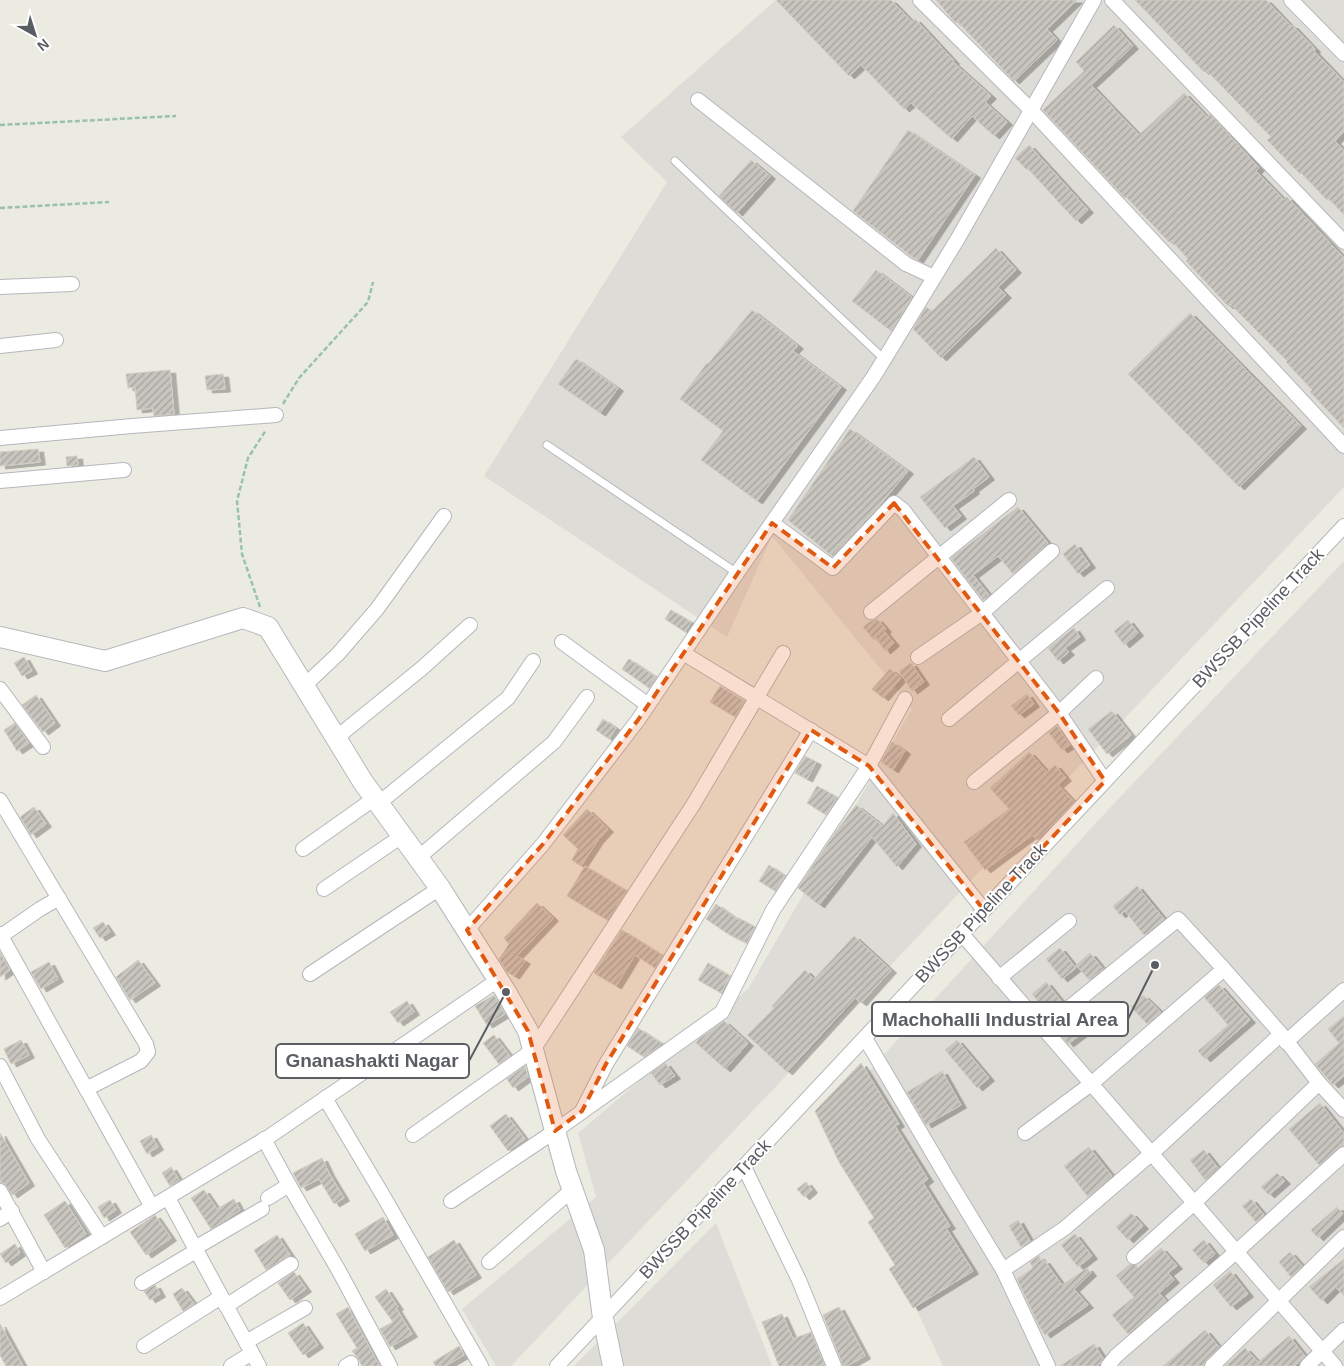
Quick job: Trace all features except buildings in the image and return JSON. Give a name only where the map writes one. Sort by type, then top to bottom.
[{"type":"street","points":[[920,0],[1031,110],[1344,446]]},
{"type":"street","points":[[467,930],[543,844],[638,720],[737,573],[874,376],[957,240],[1094,0]]},
{"type":"street","points":[[1112,0],[1344,242]]},
{"type":"street","points":[[1291,0],[1344,54]]},
{"type":"street","points":[[698,100],[906,264],[934,278]]},
{"type":"street","points":[[0,287],[72,284]]},
{"type":"street","points":[[0,346],[56,340]]},
{"type":"street","points":[[0,438],[276,415]]},
{"type":"street","points":[[0,481],[124,470]]},
{"type":"street","points":[[871,612],[1009,500]]},
{"type":"street","points":[[772,523],[833,568],[894,503],[903,510],[1059,713],[1105,781]]},
{"type":"street","points":[[304,686],[338,654],[377,608],[444,516]]},
{"type":"street","name":"BWSSB Pipeline Track","points":[[558,1366],[1344,526]]},
{"type":"street","points":[[918,657],[982,613],[1052,551]]},
{"type":"street","points":[[949,719],[1107,588]]},
{"type":"street","points":[[0,637],[105,661],[242,618],[268,627],[363,782],[440,888],[528,1031],[566,1171],[594,1250],[603,1318],[613,1366]]},
{"type":"street","points":[[336,738],[421,669],[470,626]]},
{"type":"street","points":[[562,642],[648,705]]},
{"type":"street","points":[[683,653],[869,766],[984,910]]},
{"type":"street","points":[[413,1135],[533,1050],[693,805],[782,653]]},
{"type":"street","points":[[303,849],[377,801],[508,698],[533,661]]},
{"type":"street","points":[[974,782],[1059,713],[1096,678]]},
{"type":"street","points":[[0,689],[43,748]]},
{"type":"street","points":[[418,858],[554,742],[587,696]]},
{"type":"street","points":[[451,1201],[555,1131],[722,1012],[773,910],[869,766],[905,699]]},
{"type":"street","points":[[582,1111],[606,1064],[811,730]]},
{"type":"street","points":[[0,800],[146,1044],[148,1052],[141,1061],[86,1089]]},
{"type":"street","points":[[324,890],[402,836]]},
{"type":"street","points":[[310,974],[440,888]]},
{"type":"street","points":[[59,898],[1,935],[152,1207]]},
{"type":"street","points":[[1044,1029],[1178,919],[1224,969],[1319,1083],[1344,1110]]},
{"type":"street","points":[[999,978],[1069,921]]},
{"type":"street","points":[[962,934],[1335,1366]]},
{"type":"street","points":[[1025,1133],[1092,1084],[1224,969]]},
{"type":"street","points":[[0,1298],[264,1139],[498,980]]},
{"type":"street","points":[[1003,1270],[1064,1228],[1283,1038],[1344,990]]},
{"type":"street","points":[[865,1038],[1003,1270],[1048,1366]]},
{"type":"street","points":[[0,1066],[38,1138],[102,1237]]},
{"type":"street","points":[[1134,1257],[1194,1203],[1319,1083]]},
{"type":"street","points":[[325,1098],[382,1192],[481,1366]]},
{"type":"street","points":[[264,1139],[339,1271],[390,1366]]},
{"type":"street","points":[[1108,1366],[1116,1356],[1236,1252],[1344,1154]]},
{"type":"street","points":[[744,1167],[799,1280],[834,1366]]},
{"type":"street","points":[[142,1283],[265,1204],[289,1185]]},
{"type":"street","points":[[0,1190],[44,1272]]},
{"type":"street","points":[[489,1262],[573,1190]]},
{"type":"street","points":[[168,1198],[259,1366]]},
{"type":"street","points":[[0,1219],[12,1211]]},
{"type":"street","points":[[1212,1366],[1344,1237]]},
{"type":"street","points":[[144,1346],[291,1264]]},
{"type":"street","points":[[231,1366],[249,1348],[306,1308]]},
{"type":"street","points":[[1307,1366],[1344,1330]]},
{"type":"lane","points":[[675,160],[884,359]]},
{"type":"lane","points":[[547,445],[737,573]]},
{"type":"path","points":[[0,124],[176,116]]},
{"type":"path","points":[[0,208],[109,202]]},
{"type":"path","points":[[268,627],[252,587],[242,554],[238,500],[248,458],[299,378],[368,302],[373,282]]},
{"type":"highlighted area","points":[[894,503],[1059,713],[1105,781],[984,910],[869,766],[811,730],[606,1064],[582,1111],[555,1131],[528,1031],[467,930],[543,844],[638,720],[772,523],[833,568]]},
{"type":"shaded area","points":[[776,0],[1344,0],[1344,487],[511,1366],[496,1366],[462,1309],[596,1197],[578,1133],[748,989],[912,709],[772,536],[727,637],[484,476],[667,182],[621,137]]},
{"type":"shaded area","points":[[1344,561],[1344,1366],[943,1366],[827,1117],[1106,812]]},
{"type":"shaded area","points":[[716,1223],[772,1366],[574,1366]]},
{"type":"place","name":"Machohalli Industrial Area","points":[[1155,965]]},
{"type":"place","name":"Gnanashakti Nagar","points":[[506,992]]}]
